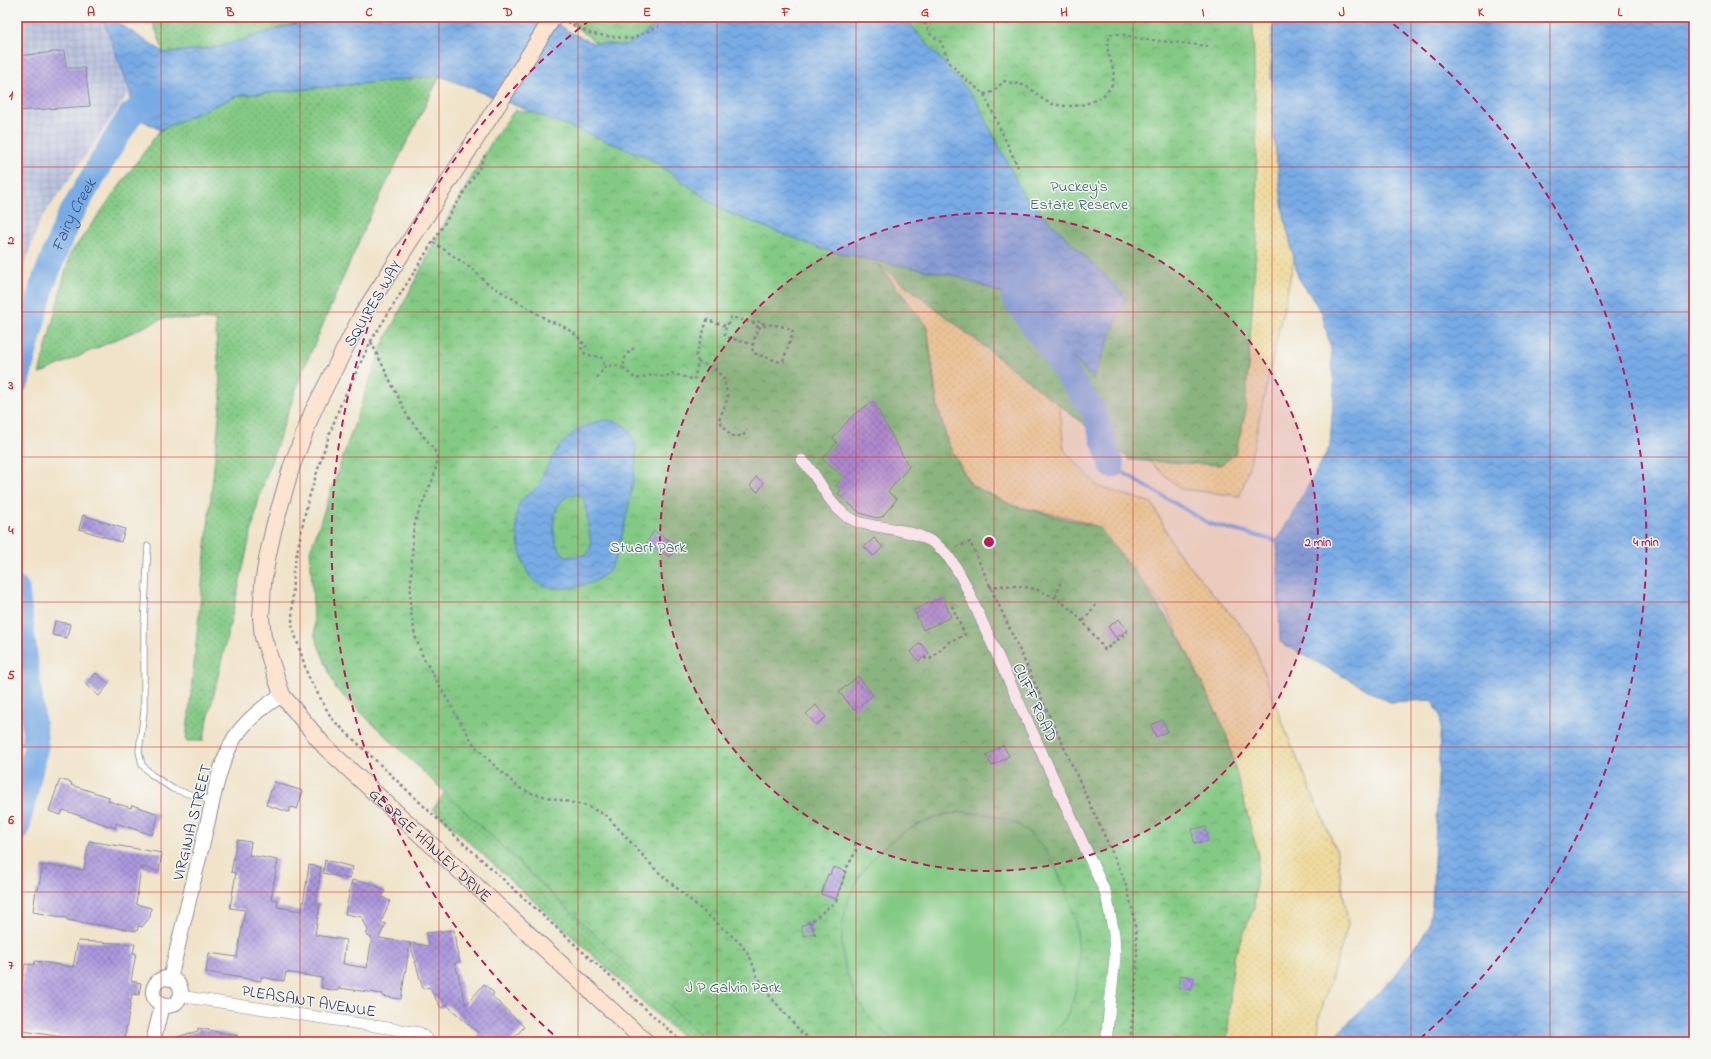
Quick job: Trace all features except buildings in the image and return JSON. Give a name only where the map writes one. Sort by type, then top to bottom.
[{"type":"main road","name":"SQUIRES WAY","points":[[261,618],[263,583],[274,527],[291,468],[313,411],[362,315],[499,103],[556,21]]},
{"type":"main road","name":"GEORGE HANLEY DRIVE","points":[[261,618],[263,637],[282,695],[325,747],[646,1042]]},
{"type":"street","name":"CLIFF ROAD","points":[[802,460],[815,475],[832,502],[845,515],[864,524],[921,536],[930,541],[944,553],[962,578],[1106,894],[1114,934],[1115,958],[1106,1042]]},
{"type":"street","name":"VIRGINIA STREET","points":[[170,979],[225,758],[235,737],[251,718],[264,705],[282,695]]},
{"type":"street","points":[[163,979],[170,979],[179,985],[181,989],[180,996],[177,1002],[173,1004],[162,1004],[156,1001],[154,997],[154,988],[159,981],[163,979]]},
{"type":"street","name":"PLEASANT AVENUE","points":[[180,996],[420,1032],[430,1042]]},
{"type":"street","points":[[153,1042],[162,1004]]},
{"type":"lane","points":[[148,546],[144,627],[144,711],[139,751],[142,765],[152,775],[173,789],[213,802]]},
{"type":"path","points":[[556,21],[592,34],[631,39],[658,27],[659,17]]},
{"type":"path","points":[[922,17],[930,34],[941,42],[949,62],[964,78],[984,94],[1018,167]]},
{"type":"path","points":[[984,94],[993,92],[1004,81],[1026,86],[1039,97],[1052,104],[1067,107],[1100,99],[1108,91],[1113,82],[1114,69],[1110,59],[1107,42],[1111,34],[1208,46]]},
{"type":"path","points":[[487,150],[479,168],[371,342],[340,406],[307,504],[293,572],[292,625],[308,676],[332,719],[449,830],[682,1042]]},
{"type":"path","points":[[432,242],[471,268],[487,283],[551,322],[566,328],[587,347]]},
{"type":"path","points":[[754,345],[725,335],[726,326],[729,319],[734,317],[757,325],[762,328],[764,325],[774,324],[791,329],[793,332],[785,359],[780,362],[753,353],[757,325],[759,321],[762,321],[764,325]]},
{"type":"path","points":[[597,378],[605,366],[614,365],[623,368],[636,379],[651,375],[664,377],[672,373],[694,380],[698,362],[696,356],[707,320],[726,326]]},
{"type":"path","points":[[582,341],[582,351],[590,357],[601,357],[605,366]]},
{"type":"path","points":[[371,342],[408,417],[434,449],[437,456],[434,476],[418,512],[413,533],[410,593],[411,619],[415,636],[423,657],[471,739],[492,764],[519,788],[534,794],[588,806],[607,816],[656,870],[741,944],[751,959],[757,976],[769,995],[801,1032],[814,1042]]},
{"type":"path","points":[[623,368],[626,355],[634,348]]},
{"type":"path","points":[[698,362],[713,367],[724,379],[728,397],[719,420],[726,430],[731,436],[743,436],[747,430]]},
{"type":"path","points":[[1056,598],[1061,580]]},
{"type":"path","points":[[989,587],[1014,585],[1025,586],[1045,592],[1071,608],[1105,650],[1127,632]]},
{"type":"path","points":[[924,658],[930,658],[949,642],[965,635],[951,604]]},
{"type":"path","points":[[1083,621],[1089,616],[1096,605]]},
{"type":"path","points":[[807,922],[811,921],[837,900],[846,869],[856,851],[855,841]]},
{"type":"path","points":[[811,921],[815,934],[812,935]]},
{"type":"shaded area","points":[[17,17],[101,17],[130,91],[40,221],[17,287]]},
{"type":"green space","points":[[151,17],[316,17],[219,47],[164,53]]},
{"type":"green space","name":"Stuart Park","points":[[576,17],[1253,17],[1258,220],[1245,415],[1235,454],[1221,465],[1130,460],[878,264],[927,327],[937,404],[948,444],[971,485],[1014,506],[1099,527],[1141,580],[1178,635],[1225,730],[1258,855],[1254,907],[1233,959],[1227,1042],[708,1042],[336,689],[315,637],[310,551],[381,348],[436,239],[494,138],[515,110],[537,113],[649,158],[726,212],[822,249],[875,260],[572,24]]},
{"type":"green space","points":[[440,76],[370,216],[301,375],[260,494],[203,741],[186,741],[221,398],[215,320],[164,318],[39,374],[70,254],[160,130],[237,96]]},
{"type":"green space","points":[[470,756],[797,1042],[687,1042],[433,809]]},
{"type":"green space","points":[[961,812],[1009,820],[1023,828],[1042,847],[1058,872],[1070,902],[1077,934],[1079,966],[1074,996],[1063,1022],[1044,1042],[896,1042],[875,1024],[866,1013],[859,1002],[846,970],[842,938],[846,908],[858,880],[876,855],[900,835],[929,820]]},
{"type":"sand","points":[[1220,17],[1281,17],[1270,69],[1299,237],[1249,467],[1240,496],[1181,489],[1129,444]]},
{"type":"sand","points":[[876,261],[1053,340],[1064,450],[1099,487],[1152,503],[1176,550],[1251,638],[1286,732],[1337,852],[1348,925],[1319,1017],[1318,1042],[1227,1042],[1233,959],[1254,907],[1258,855],[1225,730],[1167,611],[1116,550],[1099,527],[1068,517],[1014,506],[971,485],[948,444],[937,404],[927,327]]},
{"type":"water","points":[[102,17],[109,17],[165,53],[219,47],[316,17],[549,17],[568,31],[593,43],[627,45],[669,17],[904,17],[976,100],[1024,196],[1126,297],[1093,379],[1014,298],[956,276],[822,249],[726,212],[649,158],[440,76],[237,96],[160,130],[131,114],[130,91]]},
{"type":"water","points":[[1275,17],[1694,17],[1694,1042],[1329,1042],[1395,976],[1428,928],[1432,906],[1441,717],[1432,700],[1390,702],[1280,642],[1277,541],[1330,447],[1334,388],[1331,349],[1322,313],[1298,277],[1283,211],[1273,127],[1271,43]]},
{"type":"water","points":[[606,420],[619,423],[629,431],[634,441],[636,460],[623,533],[610,569],[599,579],[577,587],[547,587],[531,578],[520,551],[516,522],[519,503],[538,486],[552,458],[564,442],[577,430],[595,422]],"holes":[[[577,494],[584,499],[591,545],[590,550],[585,555],[568,557],[561,551],[556,543],[554,533],[556,511],[561,502],[568,496]]]},
{"type":"waterway","name":"Fairy Creek","points":[[17,381],[42,286],[68,219],[131,114],[160,95]]},
{"type":"waterway","points":[[1031,269],[1014,298],[1094,412],[1112,466]]},
{"type":"waterway","points":[[1112,466],[1210,524],[1277,541]]},
{"type":"waterway","name":"Fairy Creek","points":[[17,589],[36,746],[17,829]]},
{"type":"waterway","points":[[17,742],[36,746]]},
{"type":"park label","name":"Puckey's Estate Reserve","points":[[1079,194]]},
{"type":"park label","name":"J P Galvin Park","points":[[733,986]]}]
